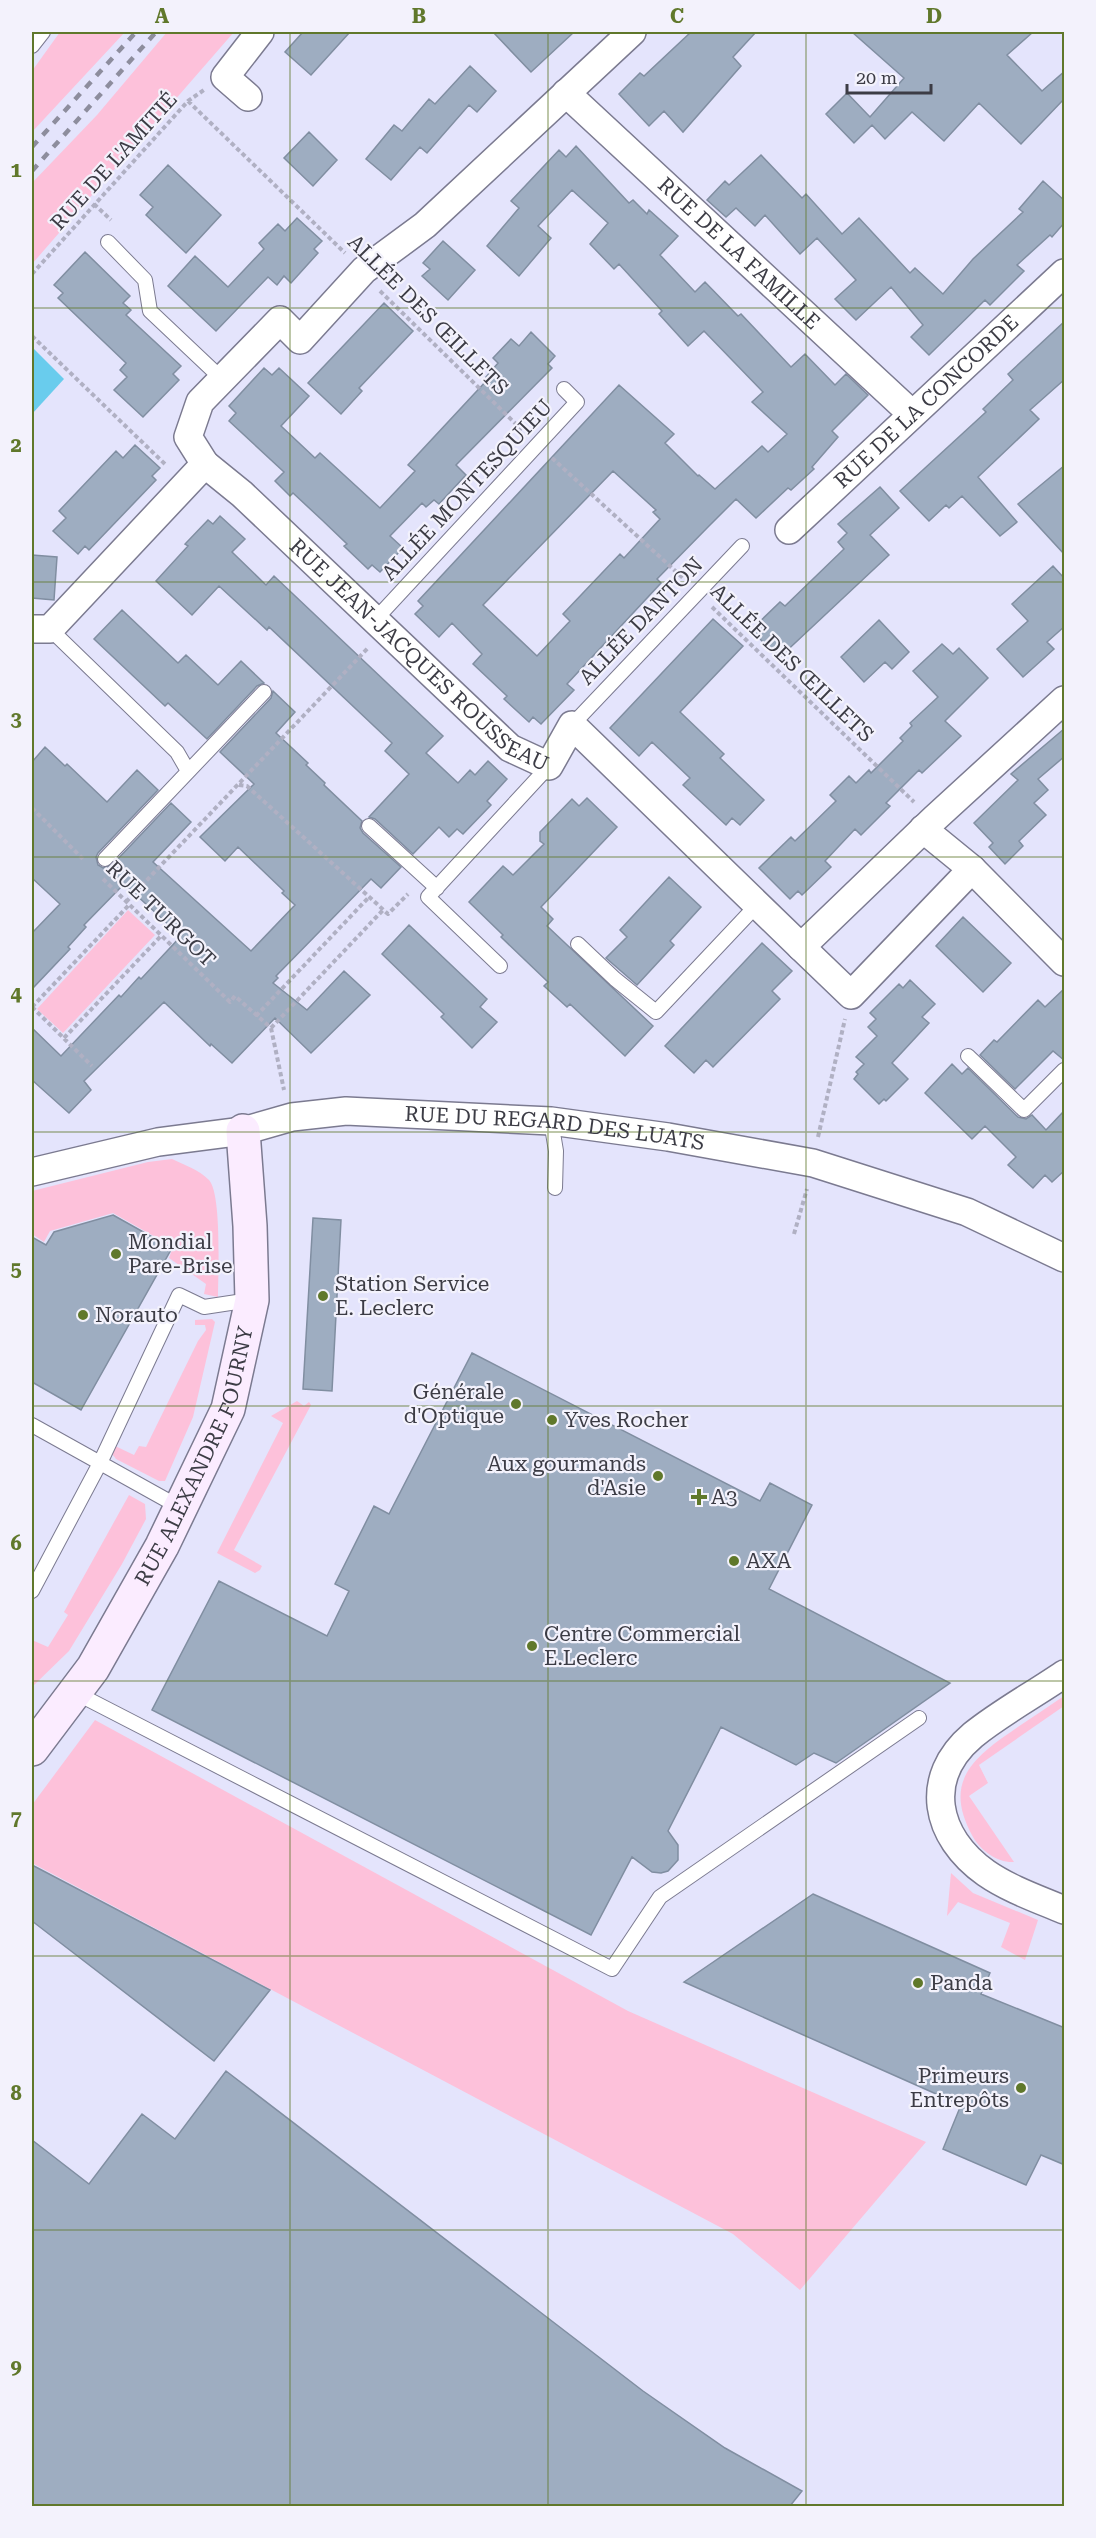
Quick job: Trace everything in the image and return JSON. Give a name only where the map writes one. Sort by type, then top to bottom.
[{"type":"street","points":[[248,97],[225,76],[260,32]]},
{"type":"street","points":[[222,379],[280,320],[300,340],[364,270],[425,225],[632,32]]},
{"type":"street","name":"RUE DE LA FAMILLE","points":[[566,93],[912,414]]},
{"type":"street","name":"RUE DE LA CONCORDE","points":[[789,530],[1065,273]]},
{"type":"street","name":"RUE JEAN-JACQUES ROUSSEAU","points":[[222,379],[200,402],[188,437],[205,464],[242,494],[510,748],[549,766],[572,725],[850,995]]},
{"type":"street","points":[[41,629],[205,464]]},
{"type":"street","points":[[801,947],[923,829],[1065,700]]},
{"type":"street","points":[[923,829],[972,869],[1065,962]]},
{"type":"street","points":[[850,995],[972,869]]},
{"type":"street","name":"RUE DU REGARD DES LUATS","points":[[32,1173],[158,1142],[243,1131],[292,1116],[346,1111],[551,1121],[668,1137],[813,1163],[967,1212],[1065,1258]]},
{"type":"street","name":"RUE ALEXANDRE FOURNY","points":[[32,1749],[93,1668],[182,1508],[228,1409],[252,1300],[250,1226],[243,1131]]},
{"type":"street","points":[[1065,1674],[972,1736],[947,1765],[939,1792],[943,1822],[965,1856],[987,1874],[1065,1910]]},
{"type":"lane","points":[[32,46],[43,32]]},
{"type":"lane","points":[[108,242],[144,280],[150,311],[222,379]]},
{"type":"lane","name":"ALLÉE MONTESQUIEU","points":[[379,625],[537,444],[577,402],[564,389]]},
{"type":"lane","name":"ALLÉE DANTON","points":[[572,725],[742,546]]},
{"type":"lane","points":[[41,629],[177,752],[188,771]]},
{"type":"lane","points":[[105,859],[264,692]]},
{"type":"lane","points":[[500,966],[428,897],[549,766]]},
{"type":"lane","points":[[369,826],[437,888]]},
{"type":"lane","points":[[578,944],[656,1012],[756,906]]},
{"type":"lane","points":[[968,1056],[1024,1110],[1065,1070]]},
{"type":"lane","points":[[551,1121],[556,1150],[555,1188]]},
{"type":"lane","points":[[32,1591],[100,1463],[179,1295],[204,1307],[252,1300]]},
{"type":"lane","points":[[32,1425],[182,1508]]},
{"type":"lane","points":[[74,1692],[612,1969],[660,1897],[919,1718]]},
{"type":"path","name":"RUE DE L'AMITIÉ","points":[[32,274],[188,100],[225,76]]},
{"type":"path","name":"ALLÉE DES ŒILLETS","points":[[188,100],[364,270],[372,283],[537,444],[697,592],[919,807],[923,829]]},
{"type":"path","points":[[32,336],[186,484]]},
{"type":"path","points":[[92,1066],[32,1007],[238,785],[357,661],[379,625]]},
{"type":"path","points":[[238,785],[247,786],[383,910],[271,1028],[283,1088],[292,1116]]},
{"type":"path","name":"RUE TURGOT","points":[[32,808],[93,870]]},
{"type":"path","name":"RUE TURGOT","points":[[101,878],[230,1002],[235,996],[271,1028]]},
{"type":"path","points":[[256,1016],[369,897]]},
{"type":"path","points":[[64,1038],[161,936]]},
{"type":"path","points":[[794,1234],[813,1163],[850,995]]},
{"type":"shaded area","points":[[60,32],[125,32],[32,132],[32,71]]},
{"type":"shaded area","points":[[167,32],[234,32],[32,264],[32,183],[97,115]]},
{"type":"shaded area","points":[[128,910],[155,935],[63,1033],[37,1009]]},
{"type":"shaded area","points":[[172,1159],[201,1173],[209,1180],[213,1188],[218,1218],[218,1297],[204,1294],[206,1284],[169,1258],[173,1247],[113,1213],[50,1231],[44,1242],[32,1234],[32,1191],[148,1162]]},
{"type":"shaded area","points":[[212,1319],[215,1322],[193,1417],[165,1481],[159,1481],[116,1459],[109,1450],[113,1445],[134,1455],[139,1446],[146,1447],[198,1341],[206,1330],[205,1325],[195,1325],[195,1320]]},
{"type":"shaded area","points":[[297,1401],[304,1406],[309,1402],[311,1405],[234,1550],[262,1566],[255,1573],[217,1553],[283,1423],[271,1416]]},
{"type":"shaded area","points":[[129,1495],[145,1504],[146,1519],[122,1564],[69,1651],[32,1687],[32,1640],[48,1647],[68,1615],[64,1612]]},
{"type":"shaded area","points":[[1064,1696],[1064,1706],[979,1765],[988,1783],[969,1796],[1014,1862],[996,1858],[976,1842],[964,1818],[961,1802],[966,1774],[974,1762],[999,1740]]},
{"type":"shaded area","points":[[95,1720],[628,2011],[926,2142],[800,2290],[733,2234],[32,1863],[32,1805]]},
{"type":"shaded area","points":[[951,1873],[973,1893],[1038,1920],[1025,1960],[1001,1947],[1010,1923],[958,1902],[947,1916]]},
{"type":"water","points":[[32,347],[64,379],[32,414]]},
{"type":"building","points":[[303,32],[350,32],[311,75],[285,52]]},
{"type":"building","points":[[493,32],[574,32],[531,72]]},
{"type":"building","points":[[691,32],[756,32],[733,57],[741,66],[683,132],[664,111],[649,126],[619,94],[640,73],[644,76]]},
{"type":"building","points":[[852,32],[1033,32],[1007,55],[1042,91],[1065,71],[1065,98],[1021,144],[979,103],[944,141],[912,112],[885,139],[872,125],[854,143],[826,114],[847,93],[870,117],[904,78]]},
{"type":"building","points":[[470,66],[496,91],[477,112],[469,105],[427,153],[420,147],[391,180],[366,159],[394,125],[402,131],[429,99],[435,104]]},
{"type":"building","points":[[309,132],[337,160],[313,186],[284,158]]},
{"type":"building","points":[[576,146],[629,203],[633,200],[647,214],[649,210],[678,236],[660,255],[695,292],[705,282],[738,316],[741,314],[791,367],[805,354],[835,385],[846,374],[868,395],[832,431],[838,437],[812,467],[814,469],[791,490],[788,488],[756,518],[736,499],[708,527],[657,579],[661,583],[567,684],[574,690],[541,724],[533,717],[529,722],[504,699],[507,696],[473,664],[482,654],[452,623],[439,637],[415,614],[423,606],[418,601],[619,385],[674,434],[665,443],[698,476],[715,489],[762,446],[768,452],[787,434],[752,402],[763,392],[704,331],[688,346],[659,314],[662,311],[619,264],[614,269],[590,244],[608,223],[572,190],[538,226],[551,238],[519,276],[487,246],[519,208],[511,201],[559,150],[566,157]],"holes":[[[613,471],[656,510],[653,512],[660,519],[624,558],[620,554],[563,614],[570,621],[537,656],[483,605]]]},
{"type":"building","points":[[761,155],[802,198],[806,194],[842,234],[859,218],[910,273],[915,268],[943,294],[973,259],[1023,212],[1019,209],[1043,181],[1065,201],[1065,222],[1052,237],[1050,235],[1017,265],[1024,271],[990,305],[985,300],[929,355],[911,337],[923,325],[891,287],[856,320],[835,299],[856,280],[817,238],[800,254],[765,215],[755,226],[736,208],[726,217],[707,200],[725,181],[729,185]]},
{"type":"building","points":[[168,165],[221,215],[186,253],[146,215],[153,207],[140,195]]},
{"type":"building","points":[[297,218],[322,241],[314,249],[318,253],[291,283],[284,276],[277,285],[268,277],[216,331],[168,286],[195,256],[228,287],[264,249],[259,243],[278,224],[285,231]]},
{"type":"building","points":[[443,241],[475,270],[448,300],[422,276],[430,269],[423,263]]},
{"type":"building","points":[[85,252],[130,296],[123,303],[131,310],[126,315],[181,366],[173,374],[179,380],[143,417],[114,390],[127,377],[120,370],[126,363],[58,298],[63,293],[54,285]]},
{"type":"building","points":[[384,303],[413,331],[359,388],[362,391],[341,414],[308,383]]},
{"type":"building","points":[[1065,321],[1065,379],[1030,410],[1039,419],[978,477],[1017,522],[1000,536],[962,496],[949,508],[946,505],[929,521],[900,491],[986,412],[983,409],[1013,380],[1008,374]]},
{"type":"building","points":[[531,332],[555,356],[548,364],[552,368],[456,465],[466,475],[439,504],[434,500],[426,507],[422,503],[390,536],[403,548],[380,572],[372,565],[368,569],[344,546],[347,544],[322,520],[293,493],[290,496],[275,481],[284,472],[229,421],[236,413],[229,406],[264,368],[272,375],[279,368],[309,396],[281,426],[315,458],[320,453],[380,508],[415,471],[408,465],[488,379],[486,377],[498,363],[493,358],[511,339],[519,346]]},
{"type":"building","points":[[135,445],[160,468],[152,476],[156,480],[89,550],[85,546],[78,554],[53,531],[66,518],[59,511],[116,451],[123,458]]},
{"type":"building","points":[[1065,465],[1065,555],[1018,504]]},
{"type":"building","points":[[880,487],[899,508],[870,535],[889,555],[779,658],[751,630],[780,602],[785,606],[844,549],[838,542],[847,533],[838,524]]},
{"type":"building","points":[[220,516],[245,539],[232,552],[266,585],[274,576],[443,736],[426,753],[458,783],[470,770],[475,775],[488,761],[507,779],[487,801],[491,805],[463,834],[457,829],[449,837],[439,827],[413,854],[375,819],[369,817],[409,774],[385,751],[392,743],[269,627],[267,630],[219,586],[192,615],[156,581],[188,546],[185,544],[208,520],[213,524]]},
{"type":"building","points":[[32,555],[57,557],[54,600],[32,598]]},
{"type":"building","points":[[1053,566],[1065,579],[1065,626],[1047,642],[1054,649],[1023,677],[997,649],[1028,621],[1012,604]]},
{"type":"building","points":[[122,610],[178,663],[186,655],[218,685],[241,661],[264,683],[257,686],[207,739],[168,703],[165,706],[94,639]]},
{"type":"building","points":[[713,619],[743,646],[680,712],[724,754],[720,758],[764,800],[740,825],[732,818],[726,825],[683,785],[690,778],[652,742],[639,756],[610,728]]},
{"type":"building","points":[[879,620],[909,652],[892,669],[885,662],[864,682],[841,657]]},
{"type":"building","points":[[942,644],[953,654],[959,648],[988,678],[945,721],[961,736],[922,773],[919,770],[886,803],[890,806],[861,835],[855,829],[825,861],[831,867],[802,895],[798,891],[790,899],[759,868],[791,837],[795,841],[836,801],[830,795],[849,776],[856,783],[869,770],[871,773],[903,741],[900,738],[912,726],[910,723],[938,697],[913,671]]},
{"type":"building","points":[[273,691],[295,712],[276,733],[308,763],[306,765],[325,783],[324,785],[362,821],[360,828],[363,833],[401,867],[381,888],[371,879],[276,976],[278,978],[273,983],[307,1010],[344,971],[370,995],[311,1053],[275,1018],[232,1063],[211,1044],[210,1046],[164,1002],[84,1081],[91,1090],[69,1113],[32,1080],[32,1028],[61,1056],[119,995],[121,997],[139,977],[141,979],[181,936],[124,884],[84,925],[86,927],[68,947],[70,949],[32,989],[32,933],[60,904],[32,878],[32,762],[45,747],[65,766],[67,764],[107,802],[137,770],[158,790],[98,853],[96,857],[98,865],[103,868],[112,865],[171,803],[191,822],[153,862],[251,951],[295,905],[282,893],[284,891],[238,847],[225,861],[200,837],[254,784],[220,752],[271,698]]},
{"type":"building","points":[[1065,728],[1065,756],[1038,779],[1048,790],[1034,803],[1046,815],[1019,841],[1023,846],[1005,864],[989,847],[993,843],[974,823],[1018,780],[1011,774]]},
{"type":"building","points":[[587,798],[617,827],[541,907],[553,919],[547,926],[653,1026],[625,1056],[570,1004],[567,1007],[544,986],[548,982],[501,937],[503,935],[469,902],[503,866],[513,875],[544,844],[540,841],[540,832],[572,799],[579,806]]},
{"type":"building","points":[[669,877],[701,907],[670,941],[674,945],[637,985],[606,958],[627,937],[620,930]]},
{"type":"building","points":[[963,917],[1011,963],[983,992],[936,946]]},
{"type":"building","points":[[409,925],[487,999],[480,1007],[497,1022],[472,1048],[441,1017],[444,1014],[382,954]]},
{"type":"building","points":[[762,943],[792,971],[772,991],[780,999],[713,1067],[706,1060],[694,1073],[665,1046]]},
{"type":"building","points":[[910,980],[935,1004],[922,1017],[929,1023],[892,1063],[908,1079],[886,1101],[884,1099],[879,1104],[854,1079],[858,1074],[856,1072],[864,1064],[856,1057],[877,1036],[868,1027],[876,1019],[870,1013],[899,984],[903,988]]},
{"type":"building","points":[[1065,988],[1065,1061],[1053,1051],[1015,1089],[980,1055],[994,1040],[997,1042],[1038,1000],[1045,1007]]},
{"type":"building","points":[[952,1064],[962,1074],[968,1068],[1018,1117],[1026,1119],[1032,1115],[1046,1130],[1065,1110],[1065,1170],[1052,1182],[1045,1175],[1033,1188],[1008,1165],[1016,1157],[985,1126],[972,1139],[925,1093]]},
{"type":"building","name":"Norauto","points":[[113,1215],[172,1248],[81,1410],[32,1382],[32,1237],[46,1245],[54,1232]]},
{"type":"building","name":"Station Service E. Leclerc","points":[[313,1218],[341,1220],[332,1391],[303,1389]]},
{"type":"building","name":"Centre Commercial E.Leclerc","points":[[472,1353],[760,1501],[770,1483],[812,1505],[769,1589],[950,1683],[836,1763],[814,1753],[796,1765],[721,1727],[668,1831],[678,1845],[678,1860],[668,1871],[661,1873],[652,1872],[632,1857],[591,1935],[152,1710],[219,1581],[327,1636],[349,1591],[335,1584],[374,1506],[389,1514]]},
{"type":"building","points":[[32,1865],[270,1990],[214,2061],[32,1921]]},
{"type":"building","points":[[813,1894],[990,1973],[981,1994],[1065,2028],[1065,2165],[1041,2155],[1026,2185],[943,2149],[961,2105],[684,1982]]},
{"type":"building","points":[[226,2071],[643,2391],[725,2448],[802,2491],[790,2506],[32,2506],[32,2140],[89,2184],[142,2114],[175,2139]]},
{"type":"railway","points":[[32,147],[136,32]]},
{"type":"railway","points":[[32,171],[156,32]]},
{"type":"place","name":"Mondial Pare-Brise","points":[[116,1254]]},
{"type":"place","name":"Station Service E. Leclerc","points":[[323,1296]]},
{"type":"place","name":"Norauto","points":[[83,1315]]},
{"type":"place","name":"Générale d'Optique","points":[[516,1404]]},
{"type":"place","name":"Yves Rocher","points":[[552,1420]]},
{"type":"place","name":"Aux gourmands d'Asie","points":[[658,1476]]},
{"type":"place","name":"A3","points":[[699,1497]]},
{"type":"place","name":"AXA","points":[[734,1561]]},
{"type":"place","name":"Centre Commercial E.Leclerc","points":[[532,1646]]},
{"type":"place","name":"Panda","points":[[918,1983]]},
{"type":"place","name":"Primeurs Entrepôts","points":[[1021,2088]]}]
